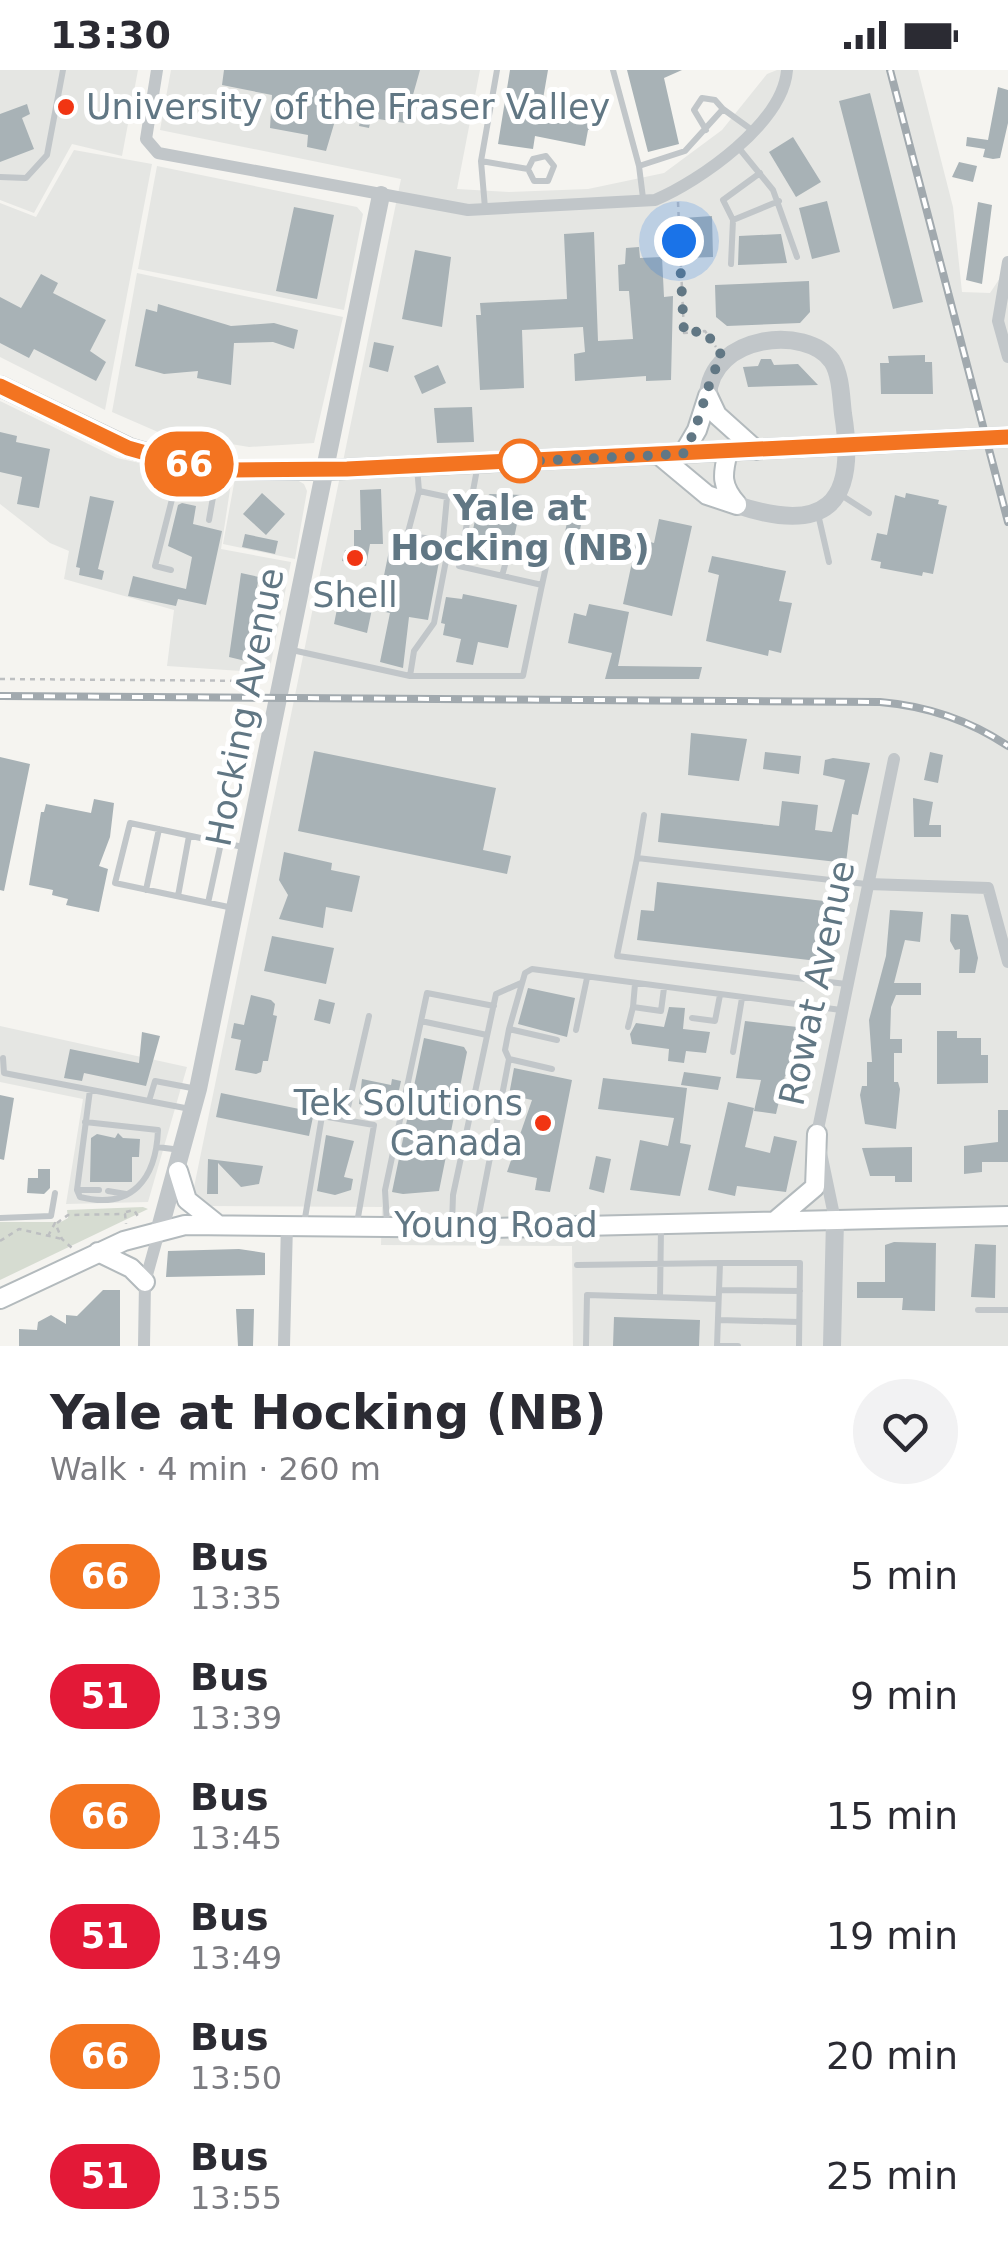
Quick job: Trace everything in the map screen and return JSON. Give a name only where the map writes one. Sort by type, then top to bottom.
[{"type":"main road","points":[[0,386],[97,436],[181,463],[218,468],[324,470],[1008,438]]},
{"type":"main road","points":[[708,396],[717,415],[756,450]]},
{"type":"main road","points":[[683,454],[697,430],[708,396]]},
{"type":"main road","points":[[728,452],[722,475],[725,491],[737,505]]},
{"type":"main road","points":[[659,455],[708,495],[737,505]]},
{"type":"main road","points":[[774,1221],[816,1187],[817,1134]]},
{"type":"main road","points":[[178,1171],[187,1200],[218,1224]]},
{"type":"main road","name":"Young Road","points":[[0,1299],[98,1252],[160,1228],[218,1224],[477,1227],[1008,1216]]},
{"type":"main road","points":[[98,1252],[131,1268],[145,1282]]},
{"type":"street","points":[[157,70],[146,138],[158,153],[380,195],[485,210],[644,201],[678,190],[702,178],[738,146],[784,87],[787,70]]},
{"type":"street","name":"Hocking Avenue","points":[[160,1228],[198,1089],[250,849],[380,195]]},
{"type":"street","points":[[1008,262],[998,322],[1008,357]]},
{"type":"street","points":[[708,396],[709,378],[722,356],[744,344],[799,343],[819,348],[834,363],[846,452],[844,481],[837,492],[817,512],[797,519],[776,518],[737,505]]},
{"type":"street","name":"Rowat Avenue","points":[[835,1220],[817,1134],[894,758]]},
{"type":"street","points":[[868,884],[988,888],[1008,962]]},
{"type":"street","points":[[832,1346],[835,1220]]},
{"type":"street","points":[[284,1346],[295,1224]]},
{"type":"street","points":[[144,1346],[145,1282],[160,1228]]},
{"type":"lane","points":[[0,177],[26,178],[47,155],[63,70]]},
{"type":"lane","points":[[485,210],[481,161],[498,70]]},
{"type":"lane","points":[[613,70],[644,201]]},
{"type":"lane","points":[[706,130],[694,110],[702,98],[715,100],[752,130]]},
{"type":"lane","points":[[638,166],[685,151],[723,109]]},
{"type":"lane","points":[[738,146],[779,201],[797,258]]},
{"type":"lane","points":[[546,156],[554,166],[548,181],[534,181],[528,169],[534,160],[546,156]]},
{"type":"lane","points":[[481,161],[528,169]]},
{"type":"lane","points":[[731,264],[733,220],[723,200],[760,173]]},
{"type":"lane","points":[[733,220],[779,201]]},
{"type":"lane","points":[[172,570],[155,566],[181,463]]},
{"type":"lane","points":[[478,463],[459,566],[542,585]]},
{"type":"lane","points":[[418,466],[419,491],[407,536],[443,540]]},
{"type":"lane","points":[[209,520],[218,468]]},
{"type":"lane","points":[[410,676],[414,651],[434,622],[448,550],[443,540],[447,497],[419,491]]},
{"type":"lane","points":[[837,492],[869,513]]},
{"type":"lane","points":[[817,512],[829,562]]},
{"type":"lane","points":[[291,650],[410,676],[523,676],[547,562],[508,554],[502,576]]},
{"type":"lane","points":[[644,815],[617,956],[848,984]]},
{"type":"lane","points":[[237,908],[116,883],[130,823],[250,849]]},
{"type":"lane","points":[[146,890],[159,829]]},
{"type":"lane","points":[[178,896],[188,836]]},
{"type":"lane","points":[[208,902],[221,842]]},
{"type":"lane","points":[[637,858],[868,884]]},
{"type":"lane","points":[[477,1227],[508,1060],[505,1050],[525,973],[532,969],[842,1010]]},
{"type":"lane","points":[[576,1030],[587,978]]},
{"type":"lane","points":[[452,1226],[453,1195],[496,994],[522,983]]},
{"type":"lane","points":[[628,1027],[635,984]]},
{"type":"lane","points":[[633,1008],[662,1011],[664,988]]},
{"type":"lane","points":[[387,1224],[386,1190],[427,993],[494,1006]]},
{"type":"lane","points":[[692,1018],[716,1021],[720,995]]},
{"type":"lane","points":[[732,1052],[742,998]]},
{"type":"lane","points":[[346,1120],[369,1016]]},
{"type":"lane","points":[[421,1022],[488,1035]]},
{"type":"lane","points":[[509,1030],[557,1040]]},
{"type":"lane","points":[[3,1058],[4,1074],[193,1110]]},
{"type":"lane","points":[[508,1060],[552,1069]]},
{"type":"lane","points":[[149,1101],[155,1081],[198,1089]]},
{"type":"lane","points":[[85,1122],[158,1130],[147,1182],[129,1195],[98,1202],[80,1197],[77,1190],[85,1122],[90,1090]]},
{"type":"lane","points":[[295,1224],[322,1116],[374,1125],[357,1224]]},
{"type":"lane","points":[[157,1147],[183,1150]]},
{"type":"lane","points":[[77,1190],[129,1195]]},
{"type":"lane","points":[[0,1218],[51,1216],[55,1193]]},
{"type":"lane","points":[[660,1298],[661,1224]]},
{"type":"lane","points":[[720,1263],[718,1346],[738,1346]]},
{"type":"lane","points":[[576,1265],[800,1263],[799,1346]]},
{"type":"lane","points":[[719,1290],[800,1291]]},
{"type":"lane","points":[[586,1346],[586,1295],[718,1299]]},
{"type":"lane","points":[[978,1310],[1008,1310]]},
{"type":"lane","points":[[718,1320],[799,1322]]},
{"type":"path","points":[[678,190],[684,333],[705,331],[722,356]]},
{"type":"path","points":[[0,679],[285,682]]},
{"type":"path","points":[[47,1238],[56,1222],[68,1215],[125,1214],[134,1210],[139,1218]]},
{"type":"path","points":[[125,1214],[126,1224]]},
{"type":"path","points":[[56,1222],[62,1239],[73,1249]]},
{"type":"path","points":[[0,1241],[19,1230],[62,1239]]},
{"type":"shaded area","name":"University of the Fraser Valley","points":[[0,70],[138,70],[122,156],[72,144],[34,213],[0,200]]},
{"type":"shaded area","points":[[171,70],[480,70],[457,189],[509,192],[588,189],[664,173],[722,130],[767,74],[777,70],[918,70],[953,207],[962,292],[990,293],[1008,266],[1008,1346],[573,1346],[572,1246],[381,1245],[382,1207],[205,1206],[193,1192],[401,179],[160,130]]},
{"type":"shaded area","points":[[74,150],[152,164],[105,410],[0,357],[0,203],[36,217]]},
{"type":"shaded area","points":[[157,166],[357,207],[363,214],[344,310],[138,269]]},
{"type":"shaded area","points":[[137,273],[343,317],[314,443],[249,447],[158,432],[112,412]]},
{"type":"shaded area","points":[[0,401],[117,458],[231,483],[221,549],[291,562],[269,673],[167,666],[174,610],[64,579],[69,551],[50,543],[0,504]]},
{"type":"shaded area","points":[[235,478],[297,480],[304,484],[307,491],[295,559],[223,544]]},
{"type":"shaded area","points":[[0,1026],[187,1067],[148,1202],[66,1204],[83,1099],[0,1082]]},
{"type":"shaded area","points":[[148,1209],[0,1280],[0,1222],[61,1222],[68,1218],[67,1210]]},
{"type":"building","points":[[224,70],[420,70],[405,123],[371,118],[369,128],[359,126],[361,118],[337,114],[326,151],[307,147],[308,135],[270,128],[272,95],[222,85]]},
{"type":"building","points":[[510,70],[548,70],[543,99],[592,108],[592,130],[588,130],[585,146],[535,136],[533,149],[498,144]]},
{"type":"building","points":[[627,70],[682,70],[664,78],[679,144],[648,152]]},
{"type":"building","points":[[998,87],[1008,90],[1008,123],[1000,158],[993,159],[983,157],[985,149],[966,146],[967,137],[988,140]]},
{"type":"building","points":[[870,93],[923,302],[893,309],[839,101]]},
{"type":"building","points":[[27,104],[30,114],[22,118],[34,149],[0,162],[0,114]]},
{"type":"building","points":[[793,137],[821,182],[796,197],[769,152]]},
{"type":"building","points":[[959,162],[977,166],[973,182],[952,177]]},
{"type":"building","points":[[827,201],[840,252],[812,259],[799,208]]},
{"type":"building","points":[[978,202],[992,205],[982,284],[966,280]]},
{"type":"building","points":[[294,207],[334,215],[317,299],[276,291]]},
{"type":"building","points":[[712,216],[713,257],[685,258],[683,218]]},
{"type":"building","points":[[594,232],[598,341],[633,339],[629,291],[619,291],[618,265],[625,264],[626,248],[639,247],[640,258],[662,257],[664,297],[673,296],[671,380],[646,381],[646,376],[575,381],[574,354],[585,352],[583,327],[522,330],[524,388],[480,390],[476,315],[481,315],[480,303],[567,299],[564,234]]},
{"type":"building","points":[[781,234],[787,263],[738,265],[739,236]]},
{"type":"building","points":[[415,250],[451,257],[442,327],[402,319]]},
{"type":"building","points":[[41,274],[58,283],[53,293],[106,320],[90,351],[106,362],[96,381],[34,349],[29,358],[0,343],[0,297],[21,308]]},
{"type":"building","points":[[809,281],[810,312],[800,323],[727,326],[716,317],[715,285]]},
{"type":"building","points":[[158,304],[231,326],[274,323],[298,330],[294,349],[273,342],[234,343],[231,385],[197,378],[198,371],[164,374],[135,366],[146,309],[157,312]]},
{"type":"building","points":[[374,342],[394,346],[388,372],[369,367]]},
{"type":"building","points":[[925,355],[925,362],[932,362],[933,394],[881,394],[880,363],[889,363],[888,356]]},
{"type":"building","points":[[761,359],[771,359],[774,365],[798,364],[818,385],[748,387],[743,367],[758,366]]},
{"type":"building","points":[[438,365],[446,383],[422,394],[414,376]]},
{"type":"building","points":[[472,407],[474,442],[437,443],[434,408]]},
{"type":"building","points":[[0,432],[17,436],[16,442],[50,449],[39,508],[17,504],[22,477],[0,472]]},
{"type":"building","points":[[381,489],[383,544],[370,544],[366,566],[342,561],[345,550],[354,552],[354,530],[361,530],[360,490]]},
{"type":"building","points":[[262,493],[285,514],[266,535],[243,514]]},
{"type":"building","points":[[906,493],[939,500],[938,504],[947,506],[933,574],[923,572],[922,576],[880,568],[881,562],[871,560],[877,533],[887,535],[895,495],[905,498]]},
{"type":"building","points":[[490,494],[523,495],[512,548],[504,549],[501,555],[469,549],[479,501]]},
{"type":"building","points":[[573,495],[586,498],[579,535],[565,532]]},
{"type":"building","points":[[90,496],[114,501],[98,569],[104,571],[102,580],[79,575],[80,568],[76,567]]},
{"type":"building","points":[[178,505],[196,506],[193,524],[222,531],[206,605],[178,599],[176,606],[128,596],[133,576],[186,589],[192,557],[168,546]]},
{"type":"building","points":[[659,519],[692,526],[672,616],[623,604],[637,539],[654,543]]},
{"type":"building","points":[[245,534],[278,541],[275,554],[242,547]]},
{"type":"building","points":[[391,541],[441,551],[428,620],[409,617],[403,668],[380,662],[390,613],[372,609],[367,633],[334,624],[341,589],[380,595]]},
{"type":"building","points":[[712,556],[786,571],[779,601],[792,603],[781,653],[769,650],[768,656],[706,641],[719,575],[708,572]]},
{"type":"building","points":[[241,573],[259,577],[257,587],[268,589],[262,622],[251,620],[248,640],[258,643],[254,663],[229,657]]},
{"type":"building","points":[[463,594],[517,605],[508,648],[478,642],[473,665],[456,662],[461,639],[443,635],[445,624],[441,623],[446,597],[462,599]]},
{"type":"building","points":[[589,604],[629,612],[618,666],[702,667],[699,679],[605,679],[612,653],[568,643],[574,613],[586,616]]},
{"type":"building","points":[[691,733],[747,739],[739,781],[688,775]]},
{"type":"building","points":[[314,751],[496,788],[483,850],[511,856],[507,874],[298,831]]},
{"type":"building","points":[[765,752],[801,756],[799,774],[763,769]]},
{"type":"building","points":[[930,752],[943,755],[938,783],[924,780]]},
{"type":"building","points":[[0,757],[30,764],[4,891],[0,890]]},
{"type":"building","points":[[825,760],[870,763],[858,815],[852,814],[846,863],[658,842],[661,813],[779,826],[782,801],[818,805],[815,830],[832,832],[845,780],[823,775]]},
{"type":"building","points":[[913,798],[933,802],[929,825],[941,825],[941,837],[914,837]]},
{"type":"building","points":[[94,799],[114,803],[110,837],[99,866],[108,869],[99,912],[66,905],[68,899],[52,895],[53,890],[29,885],[41,812],[46,804],[91,813]]},
{"type":"building","points":[[284,852],[332,863],[331,870],[360,876],[352,912],[326,907],[323,928],[279,919],[288,895],[279,880]]},
{"type":"building","points":[[657,882],[833,902],[826,962],[637,940],[641,910],[654,911]]},
{"type":"building","points":[[890,910],[923,912],[920,942],[905,940],[894,983],[921,983],[921,995],[896,995],[891,1007],[890,1039],[902,1039],[902,1053],[894,1053],[894,1082],[898,1082],[900,1089],[896,1129],[865,1124],[860,1095],[862,1086],[867,1086],[867,1062],[872,1062],[869,1020],[886,956]]},
{"type":"building","points":[[951,914],[968,915],[978,958],[975,973],[959,973],[960,949],[955,950],[950,941]]},
{"type":"building","points":[[272,936],[334,948],[326,984],[264,971]]},
{"type":"building","points":[[528,988],[575,998],[567,1037],[518,1024]]},
{"type":"building","points":[[251,995],[271,1000],[275,1004],[273,1015],[277,1016],[268,1061],[263,1061],[261,1072],[256,1074],[235,1070],[241,1040],[231,1038],[234,1023],[244,1025]]},
{"type":"building","points":[[319,999],[335,1003],[330,1024],[314,1020]]},
{"type":"building","points":[[669,1007],[685,1008],[683,1029],[710,1032],[706,1053],[686,1051],[684,1063],[668,1061],[669,1049],[632,1044],[630,1034],[636,1023],[664,1027]]},
{"type":"building","points":[[745,1021],[806,1028],[800,1078],[785,1076],[776,1114],[754,1111],[761,1080],[736,1078]]},
{"type":"building","points":[[937,1031],[957,1031],[957,1038],[981,1038],[981,1055],[988,1055],[988,1083],[937,1084]]},
{"type":"building","points":[[142,1032],[160,1036],[146,1086],[84,1073],[82,1081],[64,1078],[70,1049],[139,1063]]},
{"type":"building","points":[[424,1038],[464,1047],[467,1052],[439,1191],[403,1194],[392,1192]]},
{"type":"building","name":"Tek Solutions Canada","points":[[514,1068],[572,1080],[550,1192],[535,1190],[537,1178],[507,1172],[532,1100],[509,1095]]},
{"type":"building","points":[[684,1072],[721,1077],[718,1090],[681,1085]]},
{"type":"building","points":[[603,1078],[687,1088],[680,1143],[691,1145],[680,1196],[630,1190],[640,1140],[668,1146],[674,1118],[598,1109]]},
{"type":"building","points":[[362,1079],[391,1085],[392,1079],[401,1081],[394,1113],[359,1104]]},
{"type":"building","points":[[221,1093],[314,1112],[309,1136],[216,1117]]},
{"type":"building","points":[[0,1095],[14,1098],[4,1160],[0,1159]]},
{"type":"building","points":[[728,1102],[754,1108],[745,1147],[770,1153],[774,1136],[797,1141],[786,1192],[737,1186],[735,1196],[708,1190]]},
{"type":"building","points":[[998,1110],[1008,1110],[1008,1162],[982,1162],[982,1172],[964,1174],[964,1146],[998,1142]]},
{"type":"building","points":[[118,1133],[123,1138],[140,1139],[139,1157],[132,1157],[132,1182],[90,1182],[91,1138],[97,1134],[115,1138]]},
{"type":"building","points":[[326,1135],[354,1141],[344,1177],[353,1179],[351,1190],[335,1195],[317,1191]]},
{"type":"building","points":[[912,1147],[912,1182],[895,1182],[895,1176],[870,1176],[862,1148]]},
{"type":"building","points":[[596,1156],[611,1159],[604,1193],[589,1189]]},
{"type":"building","points":[[208,1159],[263,1166],[259,1184],[241,1187],[218,1163],[218,1194],[207,1194]]},
{"type":"building","points":[[38,1169],[50,1169],[50,1188],[44,1194],[27,1193],[28,1178],[38,1178]]},
{"type":"building","points":[[936,1243],[935,1311],[902,1310],[903,1298],[857,1298],[857,1282],[885,1282],[885,1245]]},
{"type":"building","points":[[975,1244],[996,1245],[995,1298],[971,1297]]},
{"type":"building","points":[[239,1249],[265,1253],[265,1275],[166,1277],[168,1251]]},
{"type":"building","points":[[103,1290],[120,1290],[120,1346],[19,1346],[19,1329],[37,1330],[38,1322],[51,1315],[66,1324],[66,1315],[77,1316]]},
{"type":"building","points":[[236,1309],[254,1309],[253,1346],[238,1346]]},
{"type":"building","points":[[614,1317],[700,1320],[699,1346],[613,1346]]},
{"type":"railway","points":[[890,70],[1008,522]]},
{"type":"railway","points":[[0,696],[880,702],[947,716],[1008,746]]},
{"type":"bus line","name":"66","points":[[0,386],[70,424],[128,448],[181,463],[232,470],[347,469],[1008,437]]},
{"type":"place","name":"University of the Fraser Valley","points":[[66,107]]},
{"type":"place","name":"Yale at Hocking (NB)","points":[[520,461]]},
{"type":"place","name":"Shell","points":[[355,558]]},
{"type":"place","name":"Tek Solutions Canada","points":[[543,1123]]},
{"type":"route","points":[[520,461],[512,462],[683,454],[699,426],[709,378],[722,356],[705,331],[684,333],[679,241]]}]
